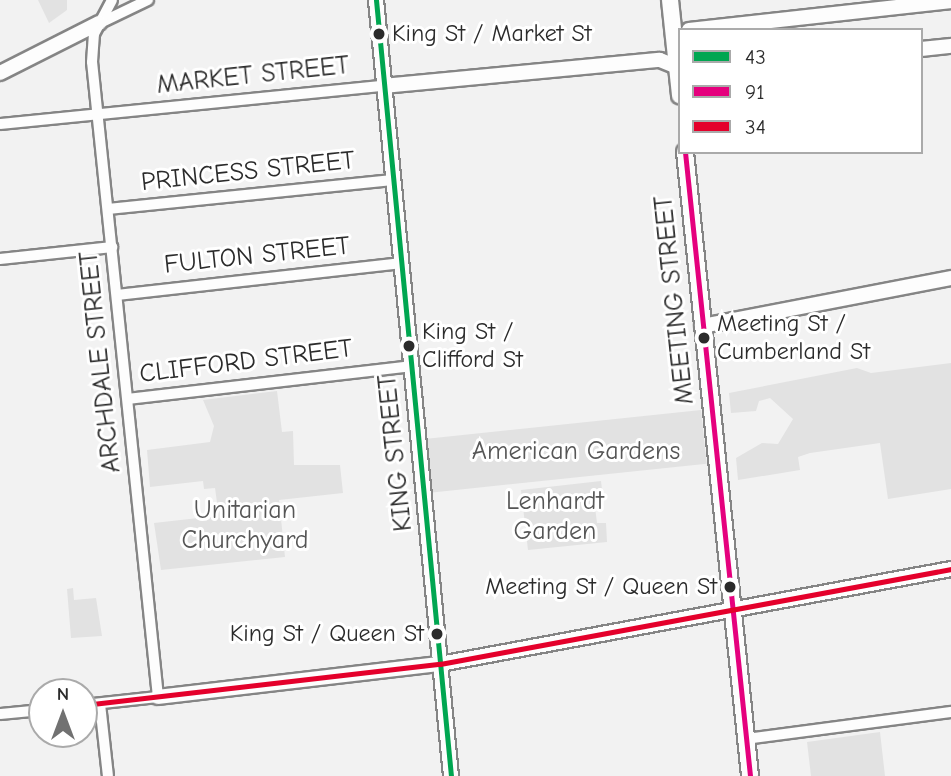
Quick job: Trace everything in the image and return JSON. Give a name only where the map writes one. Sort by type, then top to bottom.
[{"type":"main road","points":[[670,0],[680,28]]},
{"type":"main road","name":"MEETING STREET","points":[[685,154],[750,776]]},
{"type":"street","name":"ARCHDALE STREET","points":[[111,0],[99,23],[92,52],[158,697]]},
{"type":"street","points":[[0,74],[148,0]]},
{"type":"street","name":"KING STREET","points":[[376,0],[451,776]]},
{"type":"street","points":[[708,28],[951,1]]},
{"type":"street","points":[[923,49],[951,46]]},
{"type":"street","name":"MARKET STREET","points":[[0,124],[660,60],[678,68]]},
{"type":"street","name":"PRINCESS STREET","points":[[108,209],[393,180]]},
{"type":"street","points":[[0,259],[112,247]]},
{"type":"street","name":"FULTON STREET","points":[[117,295],[402,263]]},
{"type":"street","points":[[702,326],[951,278]]},
{"type":"street","name":"CLIFFORD STREET","points":[[128,399],[412,366]]},
{"type":"street","points":[[108,776],[100,704],[440,664],[951,569]]},
{"type":"street","points":[[0,714],[28,711]]},
{"type":"street","points":[[746,739],[951,712]]},
{"type":"green space","points":[[38,0],[67,0],[67,10],[49,23]]},
{"type":"green space","points":[[951,363],[951,489],[888,499],[880,443],[810,453],[798,457],[800,470],[738,480],[736,458],[762,443],[778,444],[793,419],[770,398],[759,401],[756,411],[731,413],[729,393],[857,368],[871,373]]},
{"type":"green space","name":"Unitarian Churchyard","points":[[277,391],[282,432],[293,431],[294,465],[340,465],[343,493],[279,500],[285,557],[161,570],[154,523],[207,517],[206,504],[217,503],[215,488],[204,489],[203,481],[150,487],[147,450],[210,442],[214,426],[203,400]]},
{"type":"green space","name":"American Gardens","points":[[701,410],[707,464],[430,493],[425,439]]},
{"type":"green space","name":"Lenhardt Garden","points":[[601,481],[604,506],[595,507],[597,523],[606,523],[607,542],[528,550],[521,490]]},
{"type":"green space","points":[[73,588],[74,600],[96,598],[102,636],[71,638],[67,589]]},
{"type":"green space","points":[[880,732],[885,776],[811,776],[807,742]]},
{"type":"transit line","name":"43","points":[[376,0],[451,776]]},
{"type":"transit line","name":"91","points":[[685,154],[750,776]]},
{"type":"transit line","name":"34","points":[[98,703],[440,664],[951,569]]},
{"type":"place","name":"King St / Market St","points":[[379,34]]},
{"type":"place","name":"Meeting St / Cumberland St","points":[[704,338]]},
{"type":"place","name":"King St / Clifford St","points":[[409,346]]},
{"type":"place","name":"Meeting St / Queen St","points":[[730,587]]},
{"type":"place","name":"King St / Queen St","points":[[437,634]]}]
